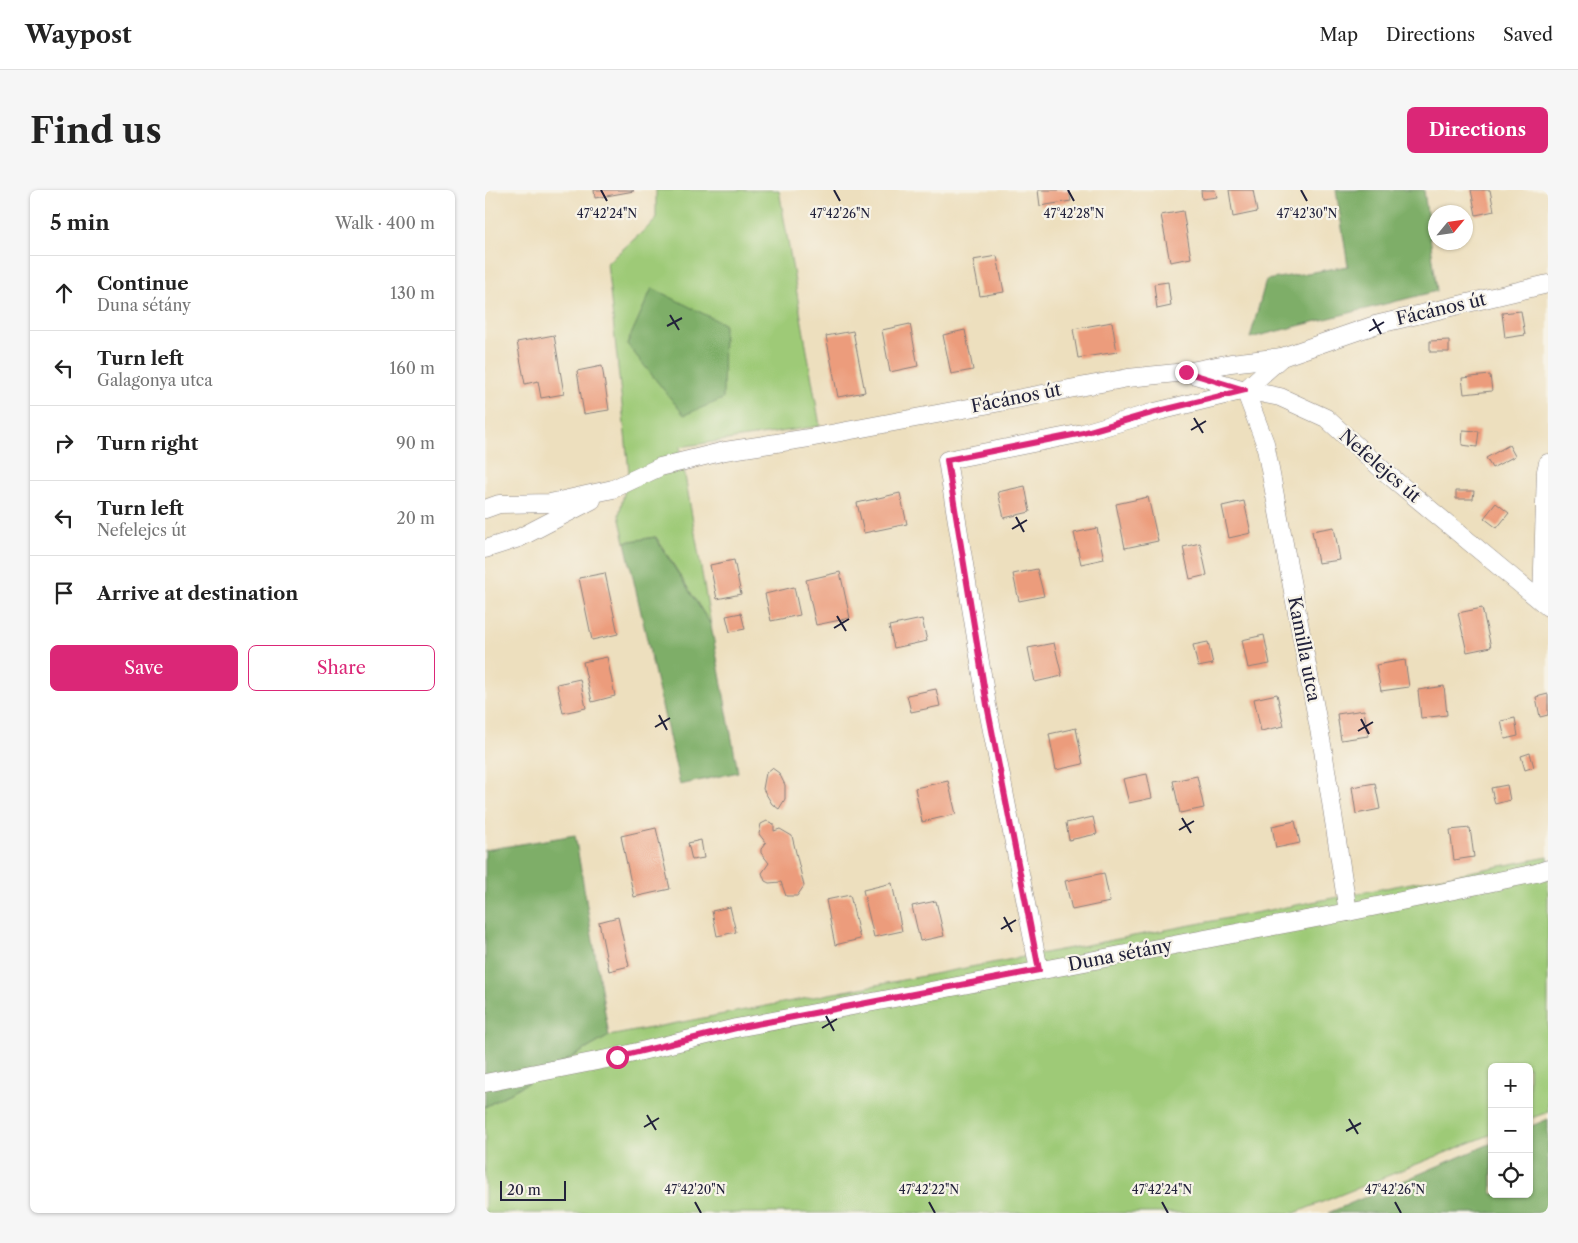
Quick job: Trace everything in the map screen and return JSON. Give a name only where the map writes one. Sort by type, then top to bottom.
[{"type":"street","name":"Fácános út","points":[[485,509],[499,504],[550,503],[613,489],[660,467],[725,451],[809,438],[1128,378],[1186,372],[1231,363],[1282,358],[1375,325],[1548,284]]},
{"type":"street","points":[[1039,970],[987,705],[947,460],[1083,433],[1155,412],[1245,390],[1282,358]]},
{"type":"street","name":"Nefelejcs út","points":[[1186,372],[1245,390],[1280,398],[1326,418],[1385,472],[1545,604]]},
{"type":"street","name":"Kamilla utca","points":[[1245,390],[1265,442],[1323,750],[1348,912]]},
{"type":"street","points":[[1545,604],[1546,471],[1548,463]]},
{"type":"street","points":[[485,549],[519,538],[613,489]]},
{"type":"street","name":"Duna sétány","points":[[485,1083],[617,1057],[736,1028],[1348,912],[1536,873],[1548,868]]},
{"type":"green space","points":[[656,190],[779,190],[820,426],[680,447],[711,625],[656,537],[625,542],[619,515],[629,472],[607,263],[656,220]]},
{"type":"green space","points":[[1336,190],[1424,190],[1428,221],[1428,250],[1432,250],[1437,291],[1250,338],[1266,280],[1348,266]]},
{"type":"green space","points":[[652,288],[724,324],[723,399],[684,415],[627,344]]},
{"type":"green space","points":[[655,537],[711,625],[738,772],[680,785],[625,542]]},
{"type":"green space","points":[[575,835],[609,1036],[485,1107],[485,850]]},
{"type":"green space","points":[[1548,857],[1548,1112],[1533,1118],[1533,1063],[1488,1063],[1488,1136],[1295,1213],[485,1213],[485,1107],[609,1036]]},
{"type":"green space","points":[[1548,1119],[1548,1213],[1328,1213],[1488,1145],[1488,1198],[1533,1198],[1533,1125]]},
{"type":"building","points":[[594,190],[633,190],[634,191],[595,198]]},
{"type":"building","points":[[1038,190],[1069,190],[1071,201],[1040,206]]},
{"type":"building","points":[[1201,190],[1215,190],[1217,197],[1202,199]]},
{"type":"building","points":[[1229,190],[1253,190],[1257,212],[1233,217]]},
{"type":"building","points":[[1471,190],[1490,190],[1494,211],[1476,215]]},
{"type":"building","points":[[1183,211],[1191,258],[1170,262],[1161,215]]},
{"type":"building","points":[[997,256],[1004,292],[980,296],[973,260]]},
{"type":"building","points":[[1168,282],[1171,306],[1157,309],[1154,284]]},
{"type":"building","points":[[1521,311],[1525,335],[1505,338],[1502,313]]},
{"type":"building","points":[[1112,322],[1117,352],[1078,358],[1073,329]]},
{"type":"building","points":[[910,324],[918,366],[890,372],[882,330]]},
{"type":"building","points":[[965,330],[973,370],[951,374],[943,335]]},
{"type":"building","points":[[853,331],[865,392],[838,397],[826,336]]},
{"type":"building","points":[[554,335],[564,394],[541,398],[538,381],[525,384],[517,342]]},
{"type":"building","points":[[1449,340],[1449,352],[1430,352],[1430,341]]},
{"type":"building","points":[[602,366],[609,410],[584,414],[577,371]]},
{"type":"building","points":[[1490,375],[1492,391],[1464,394],[1462,378]]},
{"type":"building","points":[[1463,430],[1479,431],[1477,447],[1462,445]]},
{"type":"building","points":[[1509,445],[1515,456],[1492,468],[1486,458]]},
{"type":"building","points":[[1025,486],[1030,512],[1004,518],[998,492]]},
{"type":"building","points":[[1456,491],[1474,491],[1473,499],[1456,499]]},
{"type":"building","points":[[900,493],[907,524],[864,533],[857,503]]},
{"type":"building","points":[[1148,497],[1158,541],[1125,548],[1116,504]]},
{"type":"building","points":[[1244,501],[1251,533],[1229,538],[1222,506]]},
{"type":"building","points":[[1496,503],[1509,513],[1497,528],[1484,518]]},
{"type":"building","points":[[1334,527],[1340,560],[1318,563],[1312,531]]},
{"type":"building","points":[[1097,528],[1104,559],[1081,564],[1074,533]]},
{"type":"building","points":[[1200,543],[1207,575],[1190,579],[1183,547]]},
{"type":"building","points":[[734,560],[741,594],[717,599],[710,565]]},
{"type":"building","points":[[1037,569],[1044,596],[1019,601],[1013,574]]},
{"type":"building","points":[[840,572],[850,618],[816,625],[806,580]]},
{"type":"building","points":[[605,573],[618,634],[592,640],[579,578]]},
{"type":"building","points":[[794,587],[800,615],[771,621],[765,594]]},
{"type":"building","points":[[1482,608],[1491,647],[1467,652],[1458,613]]},
{"type":"building","points":[[741,613],[745,629],[730,632],[726,616]]},
{"type":"building","points":[[922,619],[927,641],[894,648],[889,626]]},
{"type":"building","points":[[1264,635],[1270,664],[1248,668],[1242,640]]},
{"type":"building","points":[[1208,642],[1213,664],[1198,667],[1193,645]]},
{"type":"building","points":[[1054,643],[1062,676],[1035,682],[1028,648]]},
{"type":"building","points":[[607,657],[615,696],[592,702],[583,662]]},
{"type":"building","points":[[1405,660],[1409,687],[1381,691],[1376,665]]},
{"type":"building","points":[[580,679],[586,708],[563,713],[557,684]]},
{"type":"building","points":[[1444,686],[1447,715],[1421,718],[1418,690]]},
{"type":"building","points":[[936,689],[940,706],[911,712],[907,695]]},
{"type":"building","points":[[1277,694],[1284,726],[1261,731],[1254,699]]},
{"type":"building","points":[[1548,694],[1548,715],[1540,717],[1536,697]]},
{"type":"building","points":[[1364,710],[1368,736],[1341,740],[1337,714]]},
{"type":"building","points":[[1515,718],[1518,736],[1505,739],[1501,721]]},
{"type":"building","points":[[1076,728],[1083,764],[1056,770],[1049,734]]},
{"type":"building","points":[[1530,753],[1534,767],[1525,770],[1521,756]]},
{"type":"building","points":[[772,768],[779,773],[785,785],[785,799],[779,809],[772,804],[763,789],[766,773]]},
{"type":"building","points":[[1147,774],[1152,798],[1129,803],[1123,779]]},
{"type":"building","points":[[1197,776],[1204,808],[1180,813],[1173,781]]},
{"type":"building","points":[[948,781],[956,814],[922,822],[915,788]]},
{"type":"building","points":[[1375,783],[1380,809],[1356,814],[1352,787]]},
{"type":"building","points":[[1507,785],[1510,800],[1495,804],[1491,788]]},
{"type":"building","points":[[1093,817],[1097,834],[1069,840],[1066,823]]},
{"type":"building","points":[[767,821],[774,824],[774,831],[780,829],[792,836],[804,886],[797,896],[786,896],[781,882],[769,883],[765,881],[762,873],[769,863],[761,853],[761,849],[766,843],[759,834],[761,824]]},
{"type":"building","points":[[1295,821],[1300,843],[1276,848],[1272,826]]},
{"type":"building","points":[[656,828],[670,889],[634,897],[621,836]]},
{"type":"building","points":[[1470,828],[1474,857],[1454,860],[1450,830]]},
{"type":"building","points":[[701,840],[704,858],[692,860],[688,843]]},
{"type":"building","points":[[1104,873],[1110,902],[1072,910],[1065,881]]},
{"type":"building","points":[[892,883],[902,931],[874,937],[863,890]]},
{"type":"building","points":[[850,895],[860,939],[835,945],[826,900]]},
{"type":"building","points":[[936,901],[944,936],[920,941],[912,906]]},
{"type":"building","points":[[730,907],[736,932],[717,936],[712,911]]},
{"type":"building","points":[[618,917],[629,966],[609,971],[599,922]]},
{"type":"route","points":[[617,1057],[736,1028],[1039,970],[987,705],[947,460],[1083,433],[1155,412],[1245,390],[1186,372]]}]
